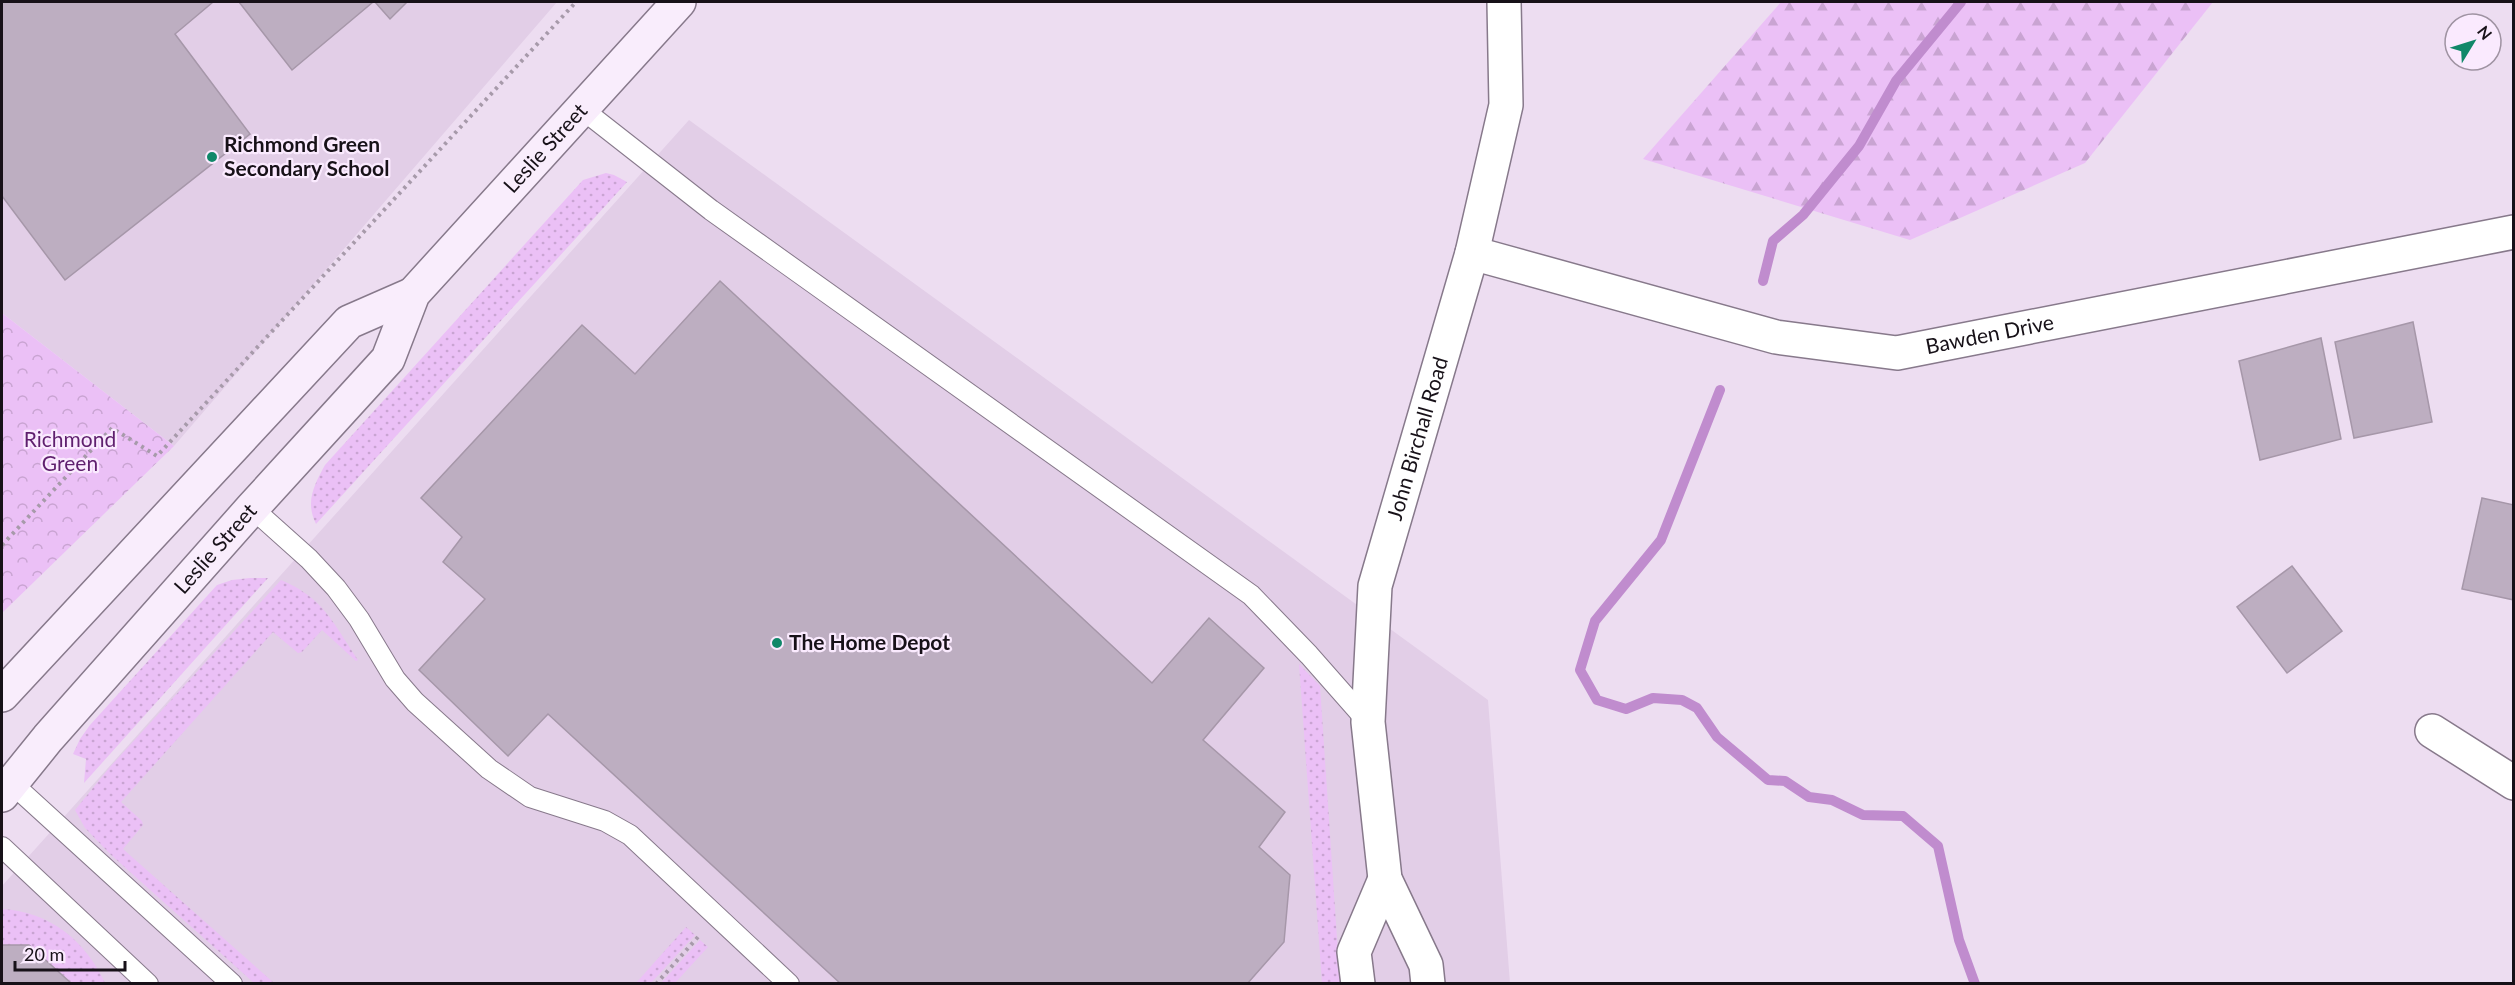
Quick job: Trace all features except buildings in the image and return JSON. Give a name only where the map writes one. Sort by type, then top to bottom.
[{"type":"main road","name":"Leslie Street","points":[[5,784],[388,359],[413,294],[679,2]]},
{"type":"main road","name":"Leslie Street","points":[[2,695],[349,322],[413,294]]},
{"type":"street","name":"John Birchall Road","points":[[1428,984],[1426,965],[1385,879],[1368,722],[1375,586],[1472,253],[1506,105],[1504,2]]},
{"type":"street","name":"Bawden Drive","points":[[1472,253],[1776,337],[1897,353],[2514,232]]},
{"type":"street","points":[[2432,731],[2514,783]]},
{"type":"street","name":"John Birchall Road","points":[[1358,984],[1354,952],[1385,879]]},
{"type":"lane","points":[[582,109],[711,210],[1251,595],[1309,655],[1368,722]]},
{"type":"lane","points":[[252,508],[309,559],[336,588],[359,620],[395,679],[415,702],[489,769],[530,797],[618,827],[630,835],[789,984]]},
{"type":"lane","points":[[5,784],[232,984]]},
{"type":"lane","points":[[2,847],[148,984]]},
{"type":"path","points":[[2,545],[112,428],[157,456],[576,2]]},
{"type":"path","points":[[656,984],[716,916]]},
{"type":"shaded area","name":"Richmond Green Secondary School","points":[[2,2],[557,2],[174,446],[2,313]]},
{"type":"shaded area","points":[[689,120],[1488,700],[1510,983],[2,984],[2,886]]},
{"type":"green space","points":[[1781,2],[2213,2],[2085,163],[1910,240],[1643,159]]},
{"type":"green space","points":[[606,173],[627,182],[316,524],[311,508],[312,494],[325,465],[583,180]]},
{"type":"green space","name":"Richmond Green","points":[[2,313],[174,446],[2,613]]},
{"type":"green space","points":[[250,578],[268,578],[84,783],[86,759],[73,754],[90,725],[217,585]]},
{"type":"green space","points":[[281,580],[296,587],[318,603],[358,660],[356,661],[322,630],[302,652],[298,653],[273,632],[121,802],[142,821],[143,825],[123,849],[274,983],[254,983],[110,854],[85,828],[75,810],[110,767]]},
{"type":"green space","points":[[1299,664],[1320,686],[1340,983],[1322,983]]},
{"type":"green space","points":[[2,909],[36,916],[64,931],[87,954],[105,983],[72,983],[29,945],[2,945]]},
{"type":"green space","points":[[686,927],[695,935],[651,983],[636,983]]},
{"type":"green space","points":[[700,940],[708,947],[675,983],[661,983]]},
{"type":"waterway","points":[[1763,281],[1773,241],[1803,215],[1859,146],[1896,81],[1961,2]]},
{"type":"waterway","points":[[1720,390],[1661,540],[1595,621],[1580,670],[1597,700],[1626,709],[1653,698],[1682,700],[1697,708],[1717,737],[1768,780],[1785,781],[1809,797],[1832,800],[1863,815],[1903,816],[1938,846],[1959,940],[1975,984]]},
{"type":"place","name":"Richmond Green Secondary School","points":[[212,157]]},
{"type":"place","name":"The Home Depot","points":[[777,643]]}]
